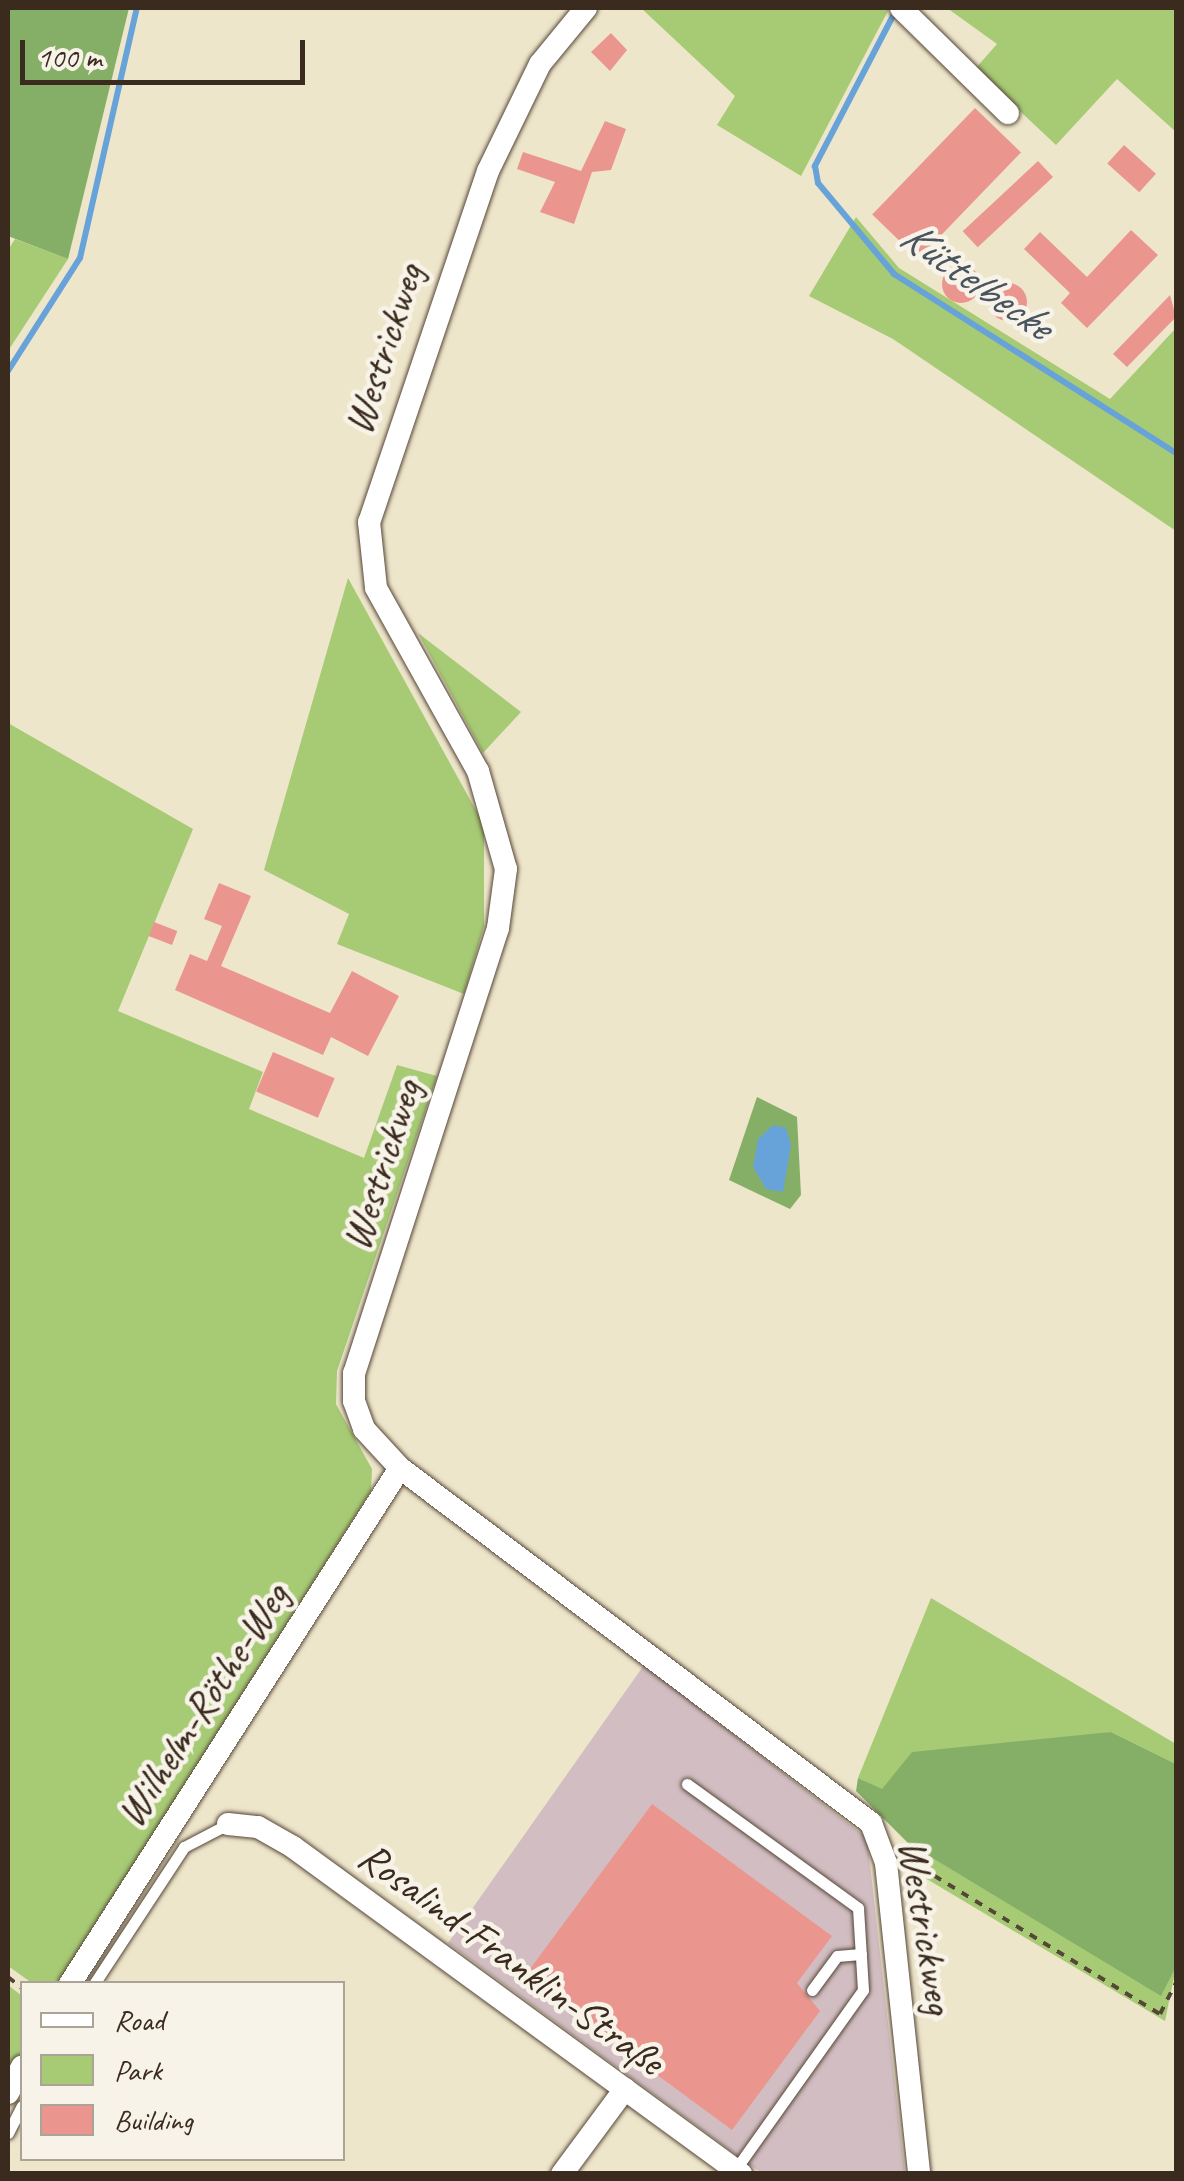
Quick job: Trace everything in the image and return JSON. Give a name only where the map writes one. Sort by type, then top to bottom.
[{"type":"street","name":"Westrickweg","points":[[586,8],[540,64],[488,171],[369,522],[376,588],[478,771],[506,869],[484,975],[354,1373],[364,1428],[400,1468],[852,1802],[884,1851],[919,2174]]},
{"type":"street","points":[[901,8],[1008,112]]},
{"type":"street","name":"Wilhelm-Röthe-Weg","points":[[72,1981],[400,1468]]},
{"type":"street","name":"Rosalind-Franklin-Straße","points":[[228,1824],[258,1827],[293,1846],[738,2172]]},
{"type":"street","points":[[8,2093],[20,2071]]},
{"type":"street","points":[[562,2174],[625,2089]]},
{"type":"lane","points":[[687,1784],[858,1908],[863,1990],[738,2172]]},
{"type":"lane","points":[[96,1981],[184,1847],[228,1824]]},
{"type":"lane","points":[[812,1990],[837,1956],[861,1954]]},
{"type":"lane","points":[[8,2133],[20,2110]]},
{"type":"path","points":[[884,1851],[1160,2014],[1176,1983]]},
{"type":"shaded area","points":[[644,1665],[867,1838],[905,2173],[761,2173],[448,1943]]},
{"type":"green space","points":[[8,8],[129,8],[68,259],[8,236]]},
{"type":"green space","points":[[641,8],[889,9],[801,176],[717,125],[735,96]]},
{"type":"green space","points":[[947,8],[1176,8],[1176,132],[1117,79],[1056,145],[975,69],[997,44]]},
{"type":"green space","points":[[856,217],[899,268],[1110,399],[1176,328],[1176,531],[893,339],[809,296]]},
{"type":"green space","points":[[15,239],[68,259],[8,351],[8,250]]},
{"type":"green space","points":[[348,578],[484,825],[484,926],[464,994],[337,944],[349,914],[264,870]]},
{"type":"green space","points":[[418,633],[521,712],[483,753]]},
{"type":"green space","points":[[8,723],[193,829],[118,1011],[263,1072],[249,1109],[364,1158],[397,1065],[437,1076],[337,1371],[336,1404],[372,1469],[371,1491],[60,1981],[29,1981],[8,1966]]},
{"type":"green space","points":[[757,1097],[797,1117],[801,1195],[790,1209],[729,1180]]},
{"type":"green space","points":[[931,1598],[1176,1744],[1176,1764],[1111,1732],[882,1790],[858,1778]]},
{"type":"green space","points":[[1111,1732],[1176,1764],[1176,1967],[1161,1996],[909,1844],[856,1791],[858,1778],[882,1789],[912,1752]]},
{"type":"green space","points":[[909,1844],[1161,1995],[1176,1967],[1165,2021],[910,1869]]},
{"type":"green space","points":[[8,1985],[20,1994],[20,2055],[8,2078]]},
{"type":"water","points":[[773,1125],[786,1128],[791,1145],[783,1192],[766,1189],[753,1167],[758,1139]]},
{"type":"building","points":[[611,33],[627,50],[610,71],[591,52]]},
{"type":"building","points":[[975,108],[1021,152],[918,259],[872,214]]},
{"type":"building","points":[[605,121],[626,129],[611,170],[592,172],[574,224],[540,212],[555,182],[517,169],[523,152],[581,171]]},
{"type":"building","points":[[1124,145],[1156,174],[1139,192],[1107,164]]},
{"type":"building","points":[[1038,161],[1053,177],[978,247],[963,231]]},
{"type":"building","points":[[1131,230],[1158,255],[1087,328],[1061,303],[1070,293],[1024,249],[1040,232],[1087,277]]},
{"type":"building","points":[[961,265],[974,271],[980,284],[974,297],[961,303],[948,297],[942,284],[948,271]]},
{"type":"building","points":[[1008,283],[1021,289],[1027,302],[1021,315],[1008,321],[995,315],[989,302],[995,289]]},
{"type":"building","points":[[1170,295],[1176,317],[1127,367],[1113,354]]},
{"type":"building","points":[[219,883],[251,896],[221,966],[330,1013],[352,971],[399,996],[368,1056],[331,1037],[323,1055],[175,990],[190,954],[207,961],[222,926],[204,919]]},
{"type":"building","points":[[154,922],[177,931],[172,945],[149,936]]},
{"type":"building","points":[[273,1052],[335,1078],[318,1118],[256,1092]]},
{"type":"building","points":[[652,1804],[832,1936],[797,1983],[820,2011],[732,2130],[524,1977]]},
{"type":"waterway","points":[[8,371],[80,258],[137,8]]},
{"type":"waterway","name":"Küttelbecke","points":[[895,12],[815,166],[818,183],[894,274],[1176,453]]}]
